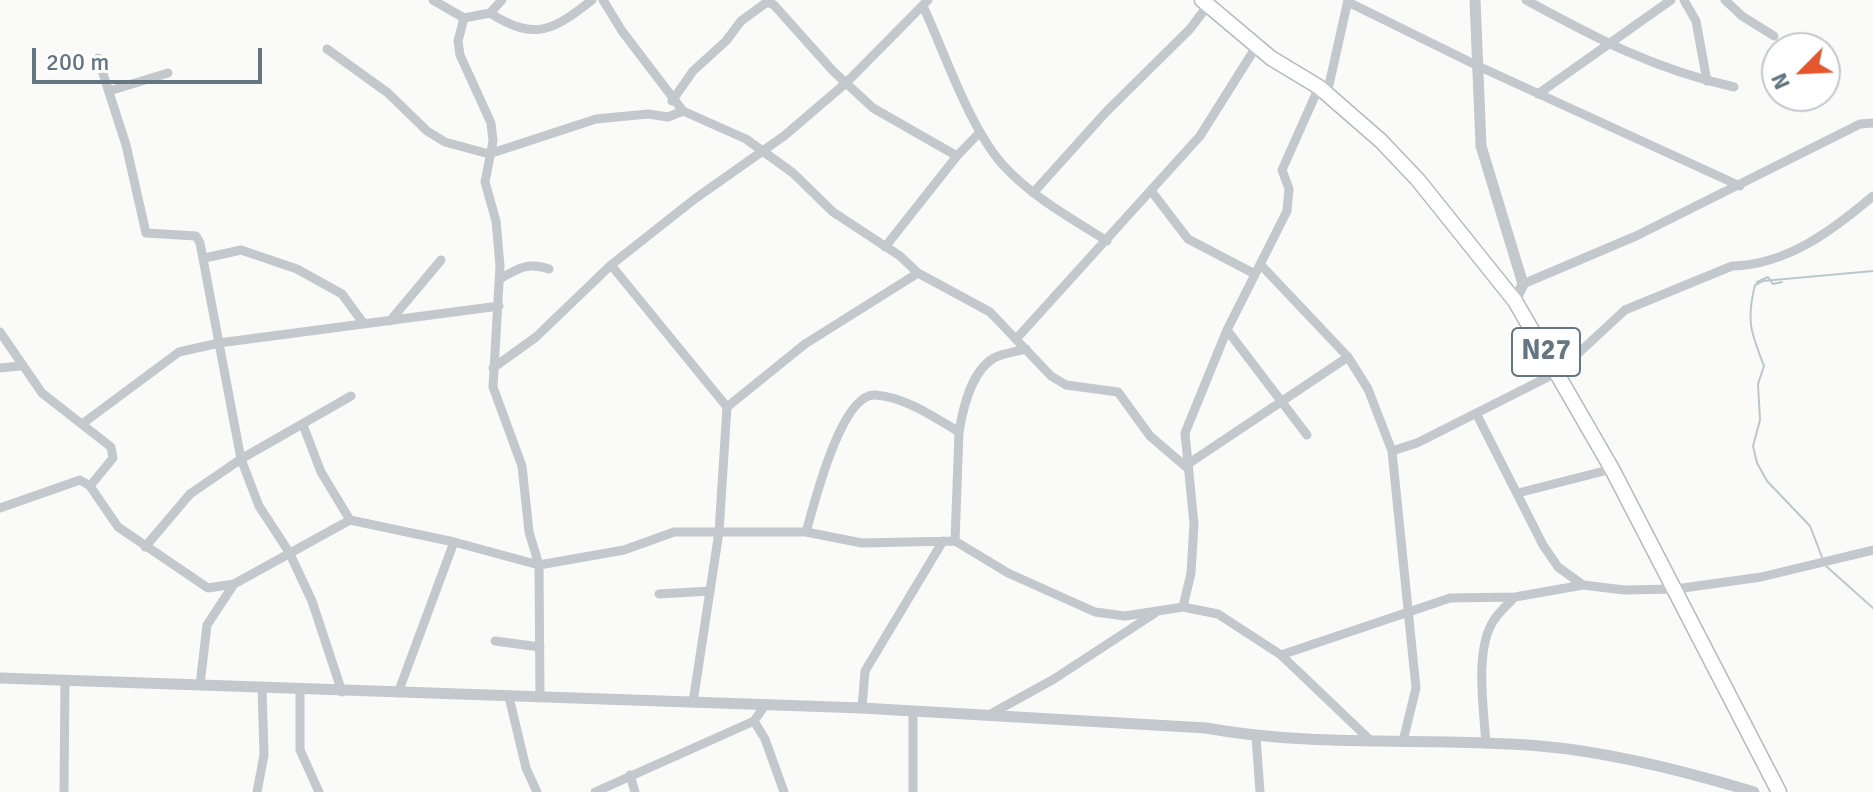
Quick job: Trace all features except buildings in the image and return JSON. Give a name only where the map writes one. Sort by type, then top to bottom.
[{"type":"main road","name":"N27","points":[[1205,2],[1256,47],[1323,90],[1418,180],[1515,301],[1612,469],[1779,792]]},
{"type":"street","points":[[433,0],[464,18],[490,13],[502,0]]},
{"type":"street","points":[[490,13],[508,25],[542,31],[562,24],[592,0]]},
{"type":"street","points":[[603,0],[672,101],[683,111],[746,139],[833,212],[918,273],[990,312],[1051,376],[1066,385],[1118,392],[1150,436],[1185,466]]},
{"type":"street","points":[[1475,0],[1481,146],[1523,284]]},
{"type":"street","points":[[1526,0],[1610,46],[1679,75],[1734,87]]},
{"type":"street","points":[[1538,94],[1671,0]]},
{"type":"street","points":[[1684,0],[1696,21],[1707,81]]},
{"type":"street","points":[[1725,0],[1742,16],[1768,32]]},
{"type":"street","points":[[1183,607],[1191,573],[1194,524],[1185,466],[1185,433],[1227,330],[1287,211],[1289,189],[1282,170],[1323,90],[1348,1],[1478,66],[1740,186]]},
{"type":"street","points":[[672,101],[693,71],[726,41],[741,21],[767,2],[774,5],[873,108],[957,156]]},
{"type":"street","points":[[1033,193],[1106,112],[1190,29],[1205,2]]},
{"type":"street","points":[[493,368],[536,337],[611,265],[735,168],[765,152],[846,83],[925,3],[980,132],[1001,164],[1033,193],[1107,241]]},
{"type":"street","points":[[464,18],[458,41],[460,55],[491,123],[493,141],[485,182],[496,221],[500,279],[493,368],[497,404],[511,430],[522,466],[529,532],[539,565],[540,697]]},
{"type":"street","points":[[1017,338],[1200,136],[1256,47]]},
{"type":"street","points":[[327,49],[388,93],[427,131],[445,142],[489,154],[596,119],[648,114],[668,117],[683,111]]},
{"type":"street","points":[[98,58],[126,145],[146,233],[196,236],[205,258],[241,459],[259,506],[289,552],[312,601],[342,692]]},
{"type":"street","points":[[109,91],[168,73]]},
{"type":"street","points":[[1515,301],[1523,284],[1636,236],[1860,124],[1873,123]]},
{"type":"street","points":[[885,247],[957,156],[980,132]]},
{"type":"street","points":[[1152,192],[1188,239],[1258,269],[1348,357],[1368,389],[1392,451],[1410,610],[1416,688],[1403,741]]},
{"type":"street","points":[[1392,451],[1417,443],[1558,372],[1625,310],[1732,266],[1748,266],[1803,247],[1833,229],[1873,196]]},
{"type":"street","points":[[205,258],[241,250],[297,269],[342,294],[364,324]]},
{"type":"street","points":[[390,321],[441,260]]},
{"type":"street","points":[[500,279],[522,266],[534,264],[549,269]]},
{"type":"street","points":[[611,265],[727,407],[719,532],[693,702]]},
{"type":"street","points":[[727,407],[805,344],[918,273]]},
{"type":"street","points":[[82,424],[179,352],[219,343],[499,306]]},
{"type":"street","points":[[1227,330],[1284,400],[1307,435]]},
{"type":"street","points":[[0,332],[20,366],[42,393],[111,447],[113,458],[90,486]]},
{"type":"street","points":[[955,541],[959,432],[964,403],[984,367],[995,357],[1026,349]]},
{"type":"street","points":[[1185,466],[1348,357]]},
{"type":"street","points":[[0,368],[20,366]]},
{"type":"street","points":[[806,532],[831,450],[857,404],[865,397],[875,395],[921,409],[959,432]]},
{"type":"street","points":[[145,547],[190,494],[241,459],[351,396]]},
{"type":"street","points":[[1476,413],[1558,567],[1583,585]]},
{"type":"street","points":[[303,425],[321,472],[350,520]]},
{"type":"street","points":[[1518,493],[1612,469]]},
{"type":"street","points":[[0,508],[80,480],[90,486],[118,527],[208,588],[234,584],[350,520],[454,542],[539,565],[624,550],[674,532],[806,532],[862,543],[955,541],[1008,573],[1095,612],[1125,616],[1183,607],[1218,614],[1281,655],[1370,740]]},
{"type":"street","points":[[862,708],[865,671],[943,541]]},
{"type":"street","points":[[398,693],[454,542]]},
{"type":"street","points":[[1281,655],[1450,598],[1515,597],[1583,585],[1624,590],[1676,589],[1761,577],[1873,550]]},
{"type":"street","points":[[200,685],[207,625],[234,584]]},
{"type":"street","points":[[659,594],[710,591]]},
{"type":"street","points":[[1486,744],[1482,672],[1487,637],[1492,621],[1515,597]]},
{"type":"street","points":[[986,717],[1054,679],[1158,611]]},
{"type":"street","points":[[495,641],[540,647]]},
{"type":"street","points":[[0,678],[862,708],[1180,726],[1256,737],[1542,746],[1635,761],[1754,792]]},
{"type":"street","points":[[64,792],[65,681]]},
{"type":"street","points":[[257,792],[264,755],[262,687]]},
{"type":"street","points":[[300,690],[300,750],[319,792]]},
{"type":"street","points":[[509,697],[526,768],[537,792]]},
{"type":"street","points":[[595,792],[754,721],[766,704]]},
{"type":"street","points":[[913,711],[913,792]]},
{"type":"street","points":[[754,721],[765,739],[784,792]]},
{"type":"street","points":[[1256,737],[1260,792]]},
{"type":"street","points":[[630,775],[635,792]]},
{"type":"waterway","points":[[1822,557],[1810,526],[1767,481],[1757,463],[1753,446],[1760,420],[1758,384],[1764,366],[1751,327],[1752,297],[1755,285],[1763,281],[1873,271]]},
{"type":"waterway","points":[[1757,282],[1768,277],[1773,284],[1782,282]]},
{"type":"waterway","points":[[1826,566],[1873,608]]}]
